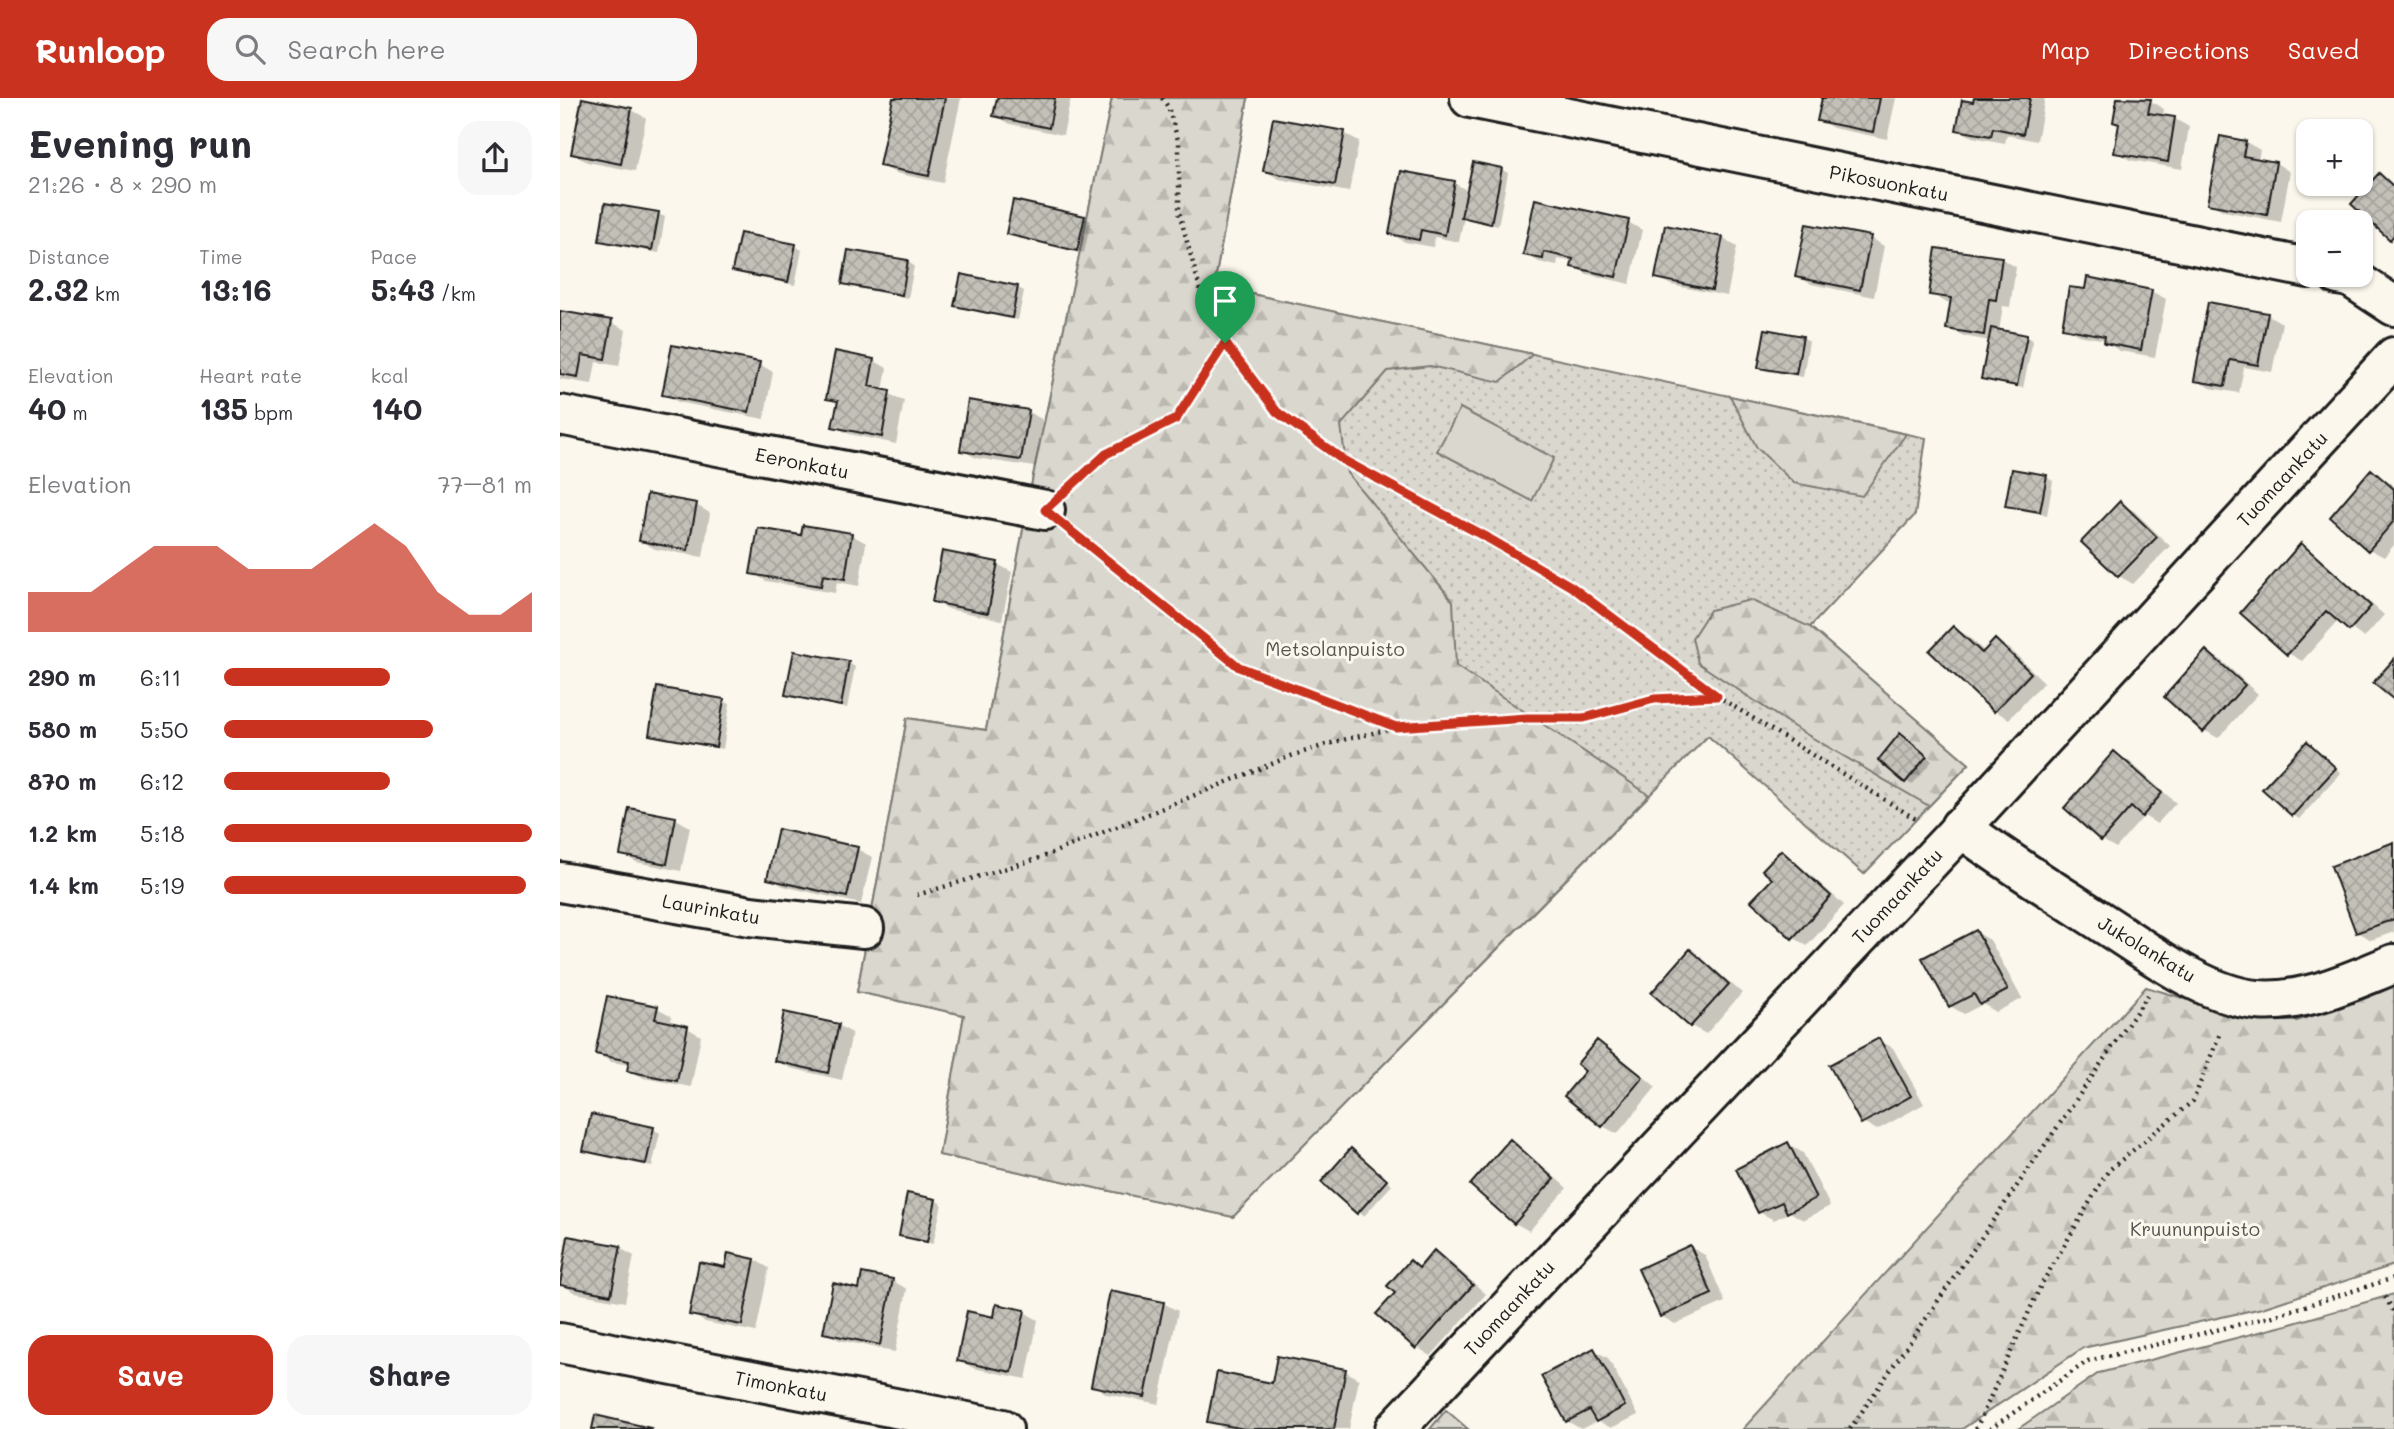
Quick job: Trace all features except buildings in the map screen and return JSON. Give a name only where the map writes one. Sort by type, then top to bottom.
[{"type":"street","name":"Pikosuonkatu","points":[[1470,98],[2296,266]]},
{"type":"street","points":[[2365,287],[2394,306]]},
{"type":"street","name":"Tuomaankatu","points":[[1395,1429],[1955,834],[2394,357]]},
{"type":"street","name":"Eeronkatu","points":[[560,415],[1045,510]]},
{"type":"street","name":"Jukolankatu","points":[[1955,834],[2004,859],[2168,965],[2235,998],[2259,1001],[2289,1000],[2315,994],[2394,964]]},
{"type":"street","name":"Laurinkatu","points":[[560,882],[750,916],[864,928]]},
{"type":"street","name":"Timonkatu","points":[[560,1343],[1003,1429]]},
{"type":"path","points":[[1162,98],[1168,107],[1179,143],[1179,212],[1203,300],[1225,343],[1277,412],[1343,460],[1572,587],[1717,696],[1955,834]]},
{"type":"path","points":[[1225,343],[1176,419],[1106,454],[1045,510],[1239,667],[1396,727]]},
{"type":"path","points":[[917,895],[1041,858],[1291,757],[1338,741],[1396,727],[1527,718],[1584,718],[1654,699],[1717,696]]},
{"type":"path","points":[[1850,1429],[2168,965]]},
{"type":"path","points":[[1976,1429],[2041,1285],[2108,1171],[2193,1101],[2235,998]]},
{"type":"path","points":[[1990,1429],[2088,1361],[2270,1317],[2394,1278]]},
{"type":"path","points":[[2385,1297],[2394,1311]]},
{"type":"green space","name":"Metsolanpuisto","points":[[1112,98],[1248,98],[1214,286],[1926,438],[1915,515],[1810,627],[1969,764],[1864,874],[1708,736],[1233,1217],[939,1155],[964,1015],[857,992],[907,718],[986,730],[1033,476]]},
{"type":"green space","name":"Metsolanpuisto","points":[[1112,98],[1248,98],[1214,286],[1533,354],[1500,382],[1430,366],[1388,371],[1341,425],[1347,473],[1453,601],[1456,666],[1649,795],[1233,1217],[939,1155],[964,1015],[857,992],[907,718],[986,730],[1033,476]]},
{"type":"green space","points":[[1730,396],[1906,434],[1862,496],[1794,483],[1757,448]]},
{"type":"green space","points":[[1460,408],[1554,458],[1532,501],[1437,451]]},
{"type":"green space","points":[[1750,600],[1810,627],[1969,764],[1929,806],[1794,727],[1698,663],[1692,638],[1710,610]]},
{"type":"green space","name":"Kruununpuisto","points":[[2394,985],[2394,1265],[2262,1308],[2083,1348],[1962,1429],[1743,1429],[2146,987],[2259,1021],[2297,1021]]},
{"type":"green space","points":[[2394,1294],[2394,1429],[2018,1429],[2099,1373],[2287,1325]]},
{"type":"green space","points":[[1446,1410],[1468,1429],[1430,1429]]},
{"type":"route","points":[[1225,343],[1277,412],[1343,460],[1572,587],[1717,696],[1654,699],[1584,718],[1527,718],[1396,727],[1239,667],[1045,510],[1106,454],[1176,419],[1225,343]]}]
